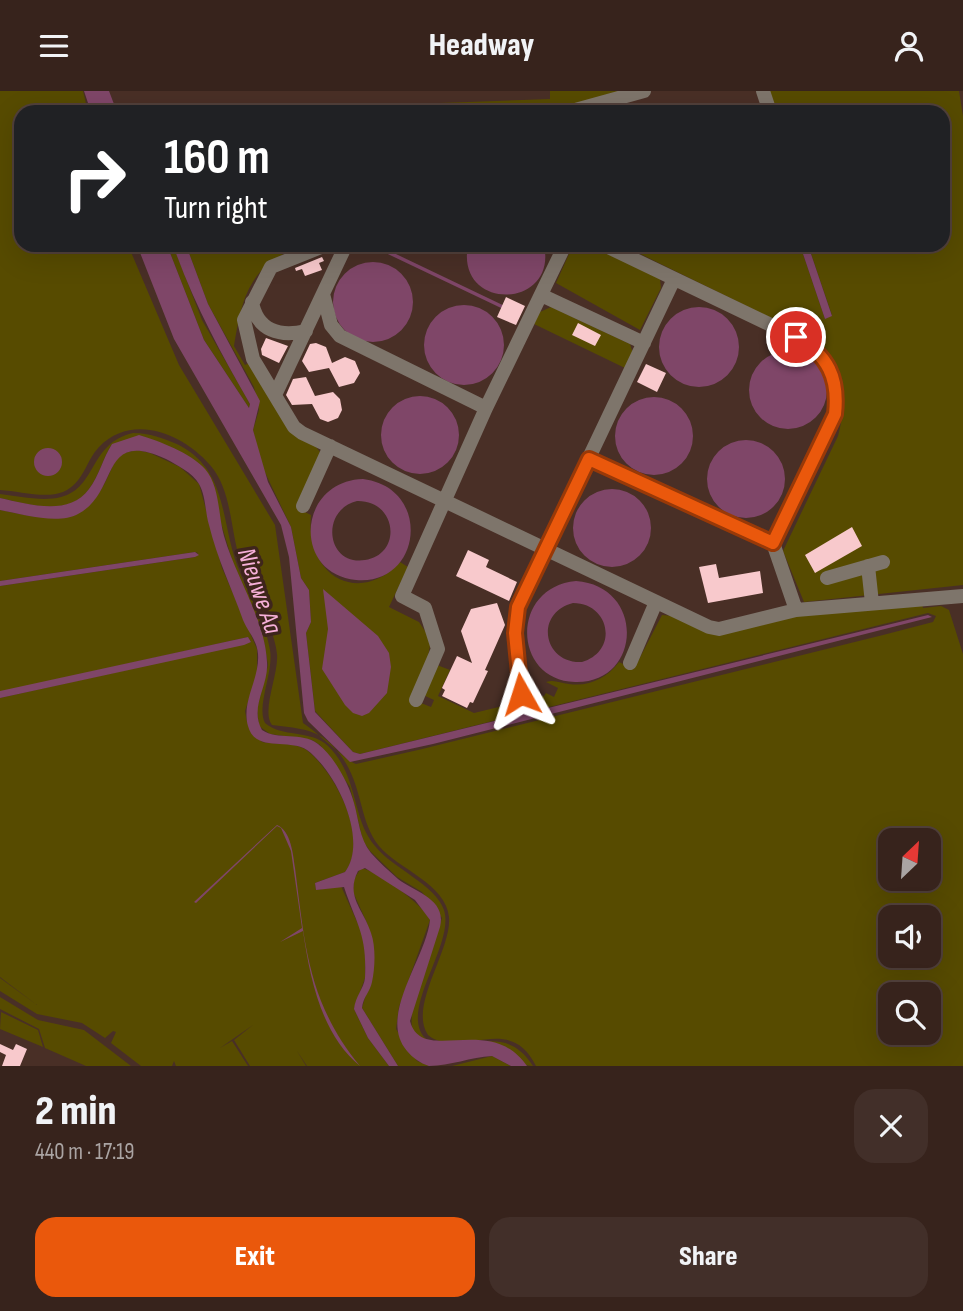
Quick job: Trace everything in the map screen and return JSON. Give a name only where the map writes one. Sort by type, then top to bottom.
[{"type":"street","points":[[593,105],[644,91]]},
{"type":"street","points":[[308,252],[271,267],[244,320],[245,335],[253,359],[294,427],[330,446],[656,602],[719,629],[796,610],[963,596]]},
{"type":"street","points":[[275,395],[343,252]]},
{"type":"street","points":[[416,700],[438,649],[425,608],[402,596],[486,408],[562,252]]},
{"type":"street","points":[[618,252],[811,345],[822,356],[835,380],[835,414],[773,543],[796,610]]},
{"type":"street","points":[[521,694],[514,620],[674,279]]},
{"type":"street","points":[[323,294],[331,325],[340,336],[486,408]]},
{"type":"street","points":[[541,295],[644,343]]},
{"type":"street","points":[[252,302],[260,324],[269,330],[293,334],[306,331]]},
{"type":"street","points":[[303,506],[330,446]]},
{"type":"street","points":[[589,459],[773,543]]},
{"type":"street","points":[[827,578],[876,564],[872,603]]},
{"type":"street","points":[[630,663],[656,602]]},
{"type":"shaded area","points":[[0,91],[83,91],[86,105],[14,105],[14,252],[131,252],[179,365],[275,525],[303,723],[318,735],[272,725],[269,719],[269,702],[277,662],[275,643],[240,560],[223,486],[210,465],[199,454],[171,436],[156,431],[126,431],[99,447],[80,478],[70,488],[56,494],[40,495],[0,490]]},
{"type":"shaded area","points":[[84,91],[109,91],[114,105],[89,105]]},
{"type":"shaded area","points":[[550,91],[627,91],[576,105],[382,105],[550,99]]},
{"type":"shaded area","points":[[768,91],[959,91],[963,116],[963,585],[804,602],[783,551],[838,436],[842,395],[836,369],[830,357],[810,337],[636,252],[802,252],[825,319],[832,315],[810,252],[950,252],[950,105],[773,105]]},
{"type":"shaded area","points":[[140,252],[170,252],[204,340],[249,408],[250,404],[198,307],[176,252],[189,252],[208,304],[260,401],[253,430],[268,482],[291,527],[301,578],[309,590],[311,622],[306,633],[315,712],[353,752],[360,754],[928,615],[932,617],[433,744],[350,762],[308,721],[304,713],[289,557],[281,525],[174,339]]},
{"type":"shaded area","points":[[170,252],[176,252],[202,320],[250,404],[249,408],[204,340]]},
{"type":"shaded area","points":[[189,252],[287,252],[270,263],[252,283],[243,303],[234,346],[245,365],[251,362],[320,452],[319,462],[297,508],[311,515],[311,536],[316,554],[325,568],[338,578],[352,583],[368,582],[384,575],[400,562],[408,567],[389,607],[419,622],[431,640],[427,662],[411,699],[431,707],[434,700],[423,695],[437,665],[450,670],[438,696],[474,713],[544,696],[546,693],[554,697],[558,688],[546,682],[576,685],[590,683],[609,673],[619,662],[634,669],[662,615],[673,616],[706,632],[796,616],[922,603],[923,608],[941,606],[949,610],[963,654],[963,1066],[536,1066],[525,1050],[512,1042],[499,1039],[441,1042],[428,1035],[423,1023],[423,1009],[448,930],[446,905],[431,886],[379,846],[367,823],[355,784],[343,758],[335,749],[356,764],[883,635],[933,622],[936,616],[928,613],[360,754],[353,752],[315,711],[306,633],[311,622],[309,590],[301,578],[291,527],[261,464],[253,430],[259,410],[254,387],[208,304]]},
{"type":"shaded area","points":[[468,252],[544,252],[544,266],[536,282],[523,291],[506,295],[490,292],[476,282],[468,267]]},
{"type":"shaded area","points":[[570,252],[605,252],[660,279],[661,288],[640,330],[556,283]]},
{"type":"shaded area","points":[[802,252],[810,252],[832,316],[825,319]]},
{"type":"shaded area","points":[[373,262],[395,269],[401,274],[412,294],[413,302],[406,324],[401,330],[381,341],[373,342],[351,335],[345,330],[334,310],[333,302],[340,280],[345,274],[365,263]]},
{"type":"shaded area","points":[[464,305],[479,308],[492,317],[501,330],[504,345],[501,360],[492,373],[479,382],[464,385],[449,382],[436,373],[427,360],[424,345],[427,330],[436,317],[449,308]]},
{"type":"shaded area","points":[[551,307],[630,344],[633,353],[627,369],[534,324],[540,312]]},
{"type":"shaded area","points":[[699,307],[714,310],[727,319],[736,332],[739,347],[736,362],[727,375],[714,384],[699,387],[684,384],[671,375],[662,362],[659,347],[662,332],[671,319],[684,310]]},
{"type":"shaded area","points":[[780,351],[796,351],[810,357],[821,368],[827,382],[827,398],[821,412],[810,423],[796,429],[780,429],[766,423],[755,412],[749,398],[749,382],[755,368],[766,357]]},
{"type":"shaded area","points":[[412,396],[428,396],[442,402],[453,413],[459,427],[459,443],[453,457],[442,468],[428,474],[412,474],[398,468],[387,457],[381,443],[381,427],[387,413],[398,402]]},
{"type":"shaded area","points":[[646,397],[662,397],[676,403],[687,414],[693,428],[693,444],[687,458],[676,469],[662,475],[646,475],[632,469],[621,458],[615,444],[615,428],[621,414],[632,403]]},
{"type":"shaded area","points":[[133,433],[156,436],[179,445],[195,456],[214,482],[237,565],[268,639],[271,659],[263,708],[265,723],[279,731],[313,737],[328,746],[345,770],[367,835],[383,854],[432,893],[444,910],[442,940],[419,1010],[418,1025],[424,1037],[435,1044],[448,1046],[491,1041],[506,1043],[520,1051],[533,1066],[484,1047],[446,1055],[425,1050],[415,1038],[412,1020],[414,999],[442,918],[422,892],[397,877],[370,851],[363,841],[350,787],[320,745],[312,740],[270,734],[259,726],[257,709],[268,665],[264,641],[235,570],[218,513],[214,485],[191,459],[112,444],[89,489],[81,498],[71,503],[48,507],[0,498],[0,494],[38,499],[54,498],[73,492],[81,485],[108,446]]},
{"type":"shaded area","points":[[139,435],[192,458],[210,476],[218,501],[224,536],[256,614],[265,646],[267,671],[258,705],[262,730],[275,735],[311,740],[324,749],[349,787],[362,835],[371,853],[398,879],[428,897],[439,910],[440,927],[410,1021],[417,1034],[443,1041],[477,1040],[495,1043],[512,1050],[527,1066],[511,1066],[492,1056],[429,1066],[407,1051],[399,1037],[397,1021],[400,1004],[427,935],[430,920],[415,900],[365,868],[358,871],[354,888],[357,903],[371,933],[375,957],[372,982],[362,1008],[398,1066],[389,1066],[368,1038],[354,1009],[365,978],[360,931],[344,887],[316,890],[315,883],[345,872],[351,858],[353,842],[346,807],[329,773],[307,750],[265,742],[252,734],[248,726],[247,708],[258,663],[257,649],[220,561],[203,494],[193,476],[166,459],[145,452],[130,451],[120,457],[100,492],[91,504],[78,514],[50,519],[0,510],[0,498],[59,506],[81,498],[96,478],[112,444]]},
{"type":"shaded area","points":[[738,440],[754,440],[768,446],[779,457],[785,471],[785,487],[779,501],[768,512],[754,518],[738,518],[724,512],[713,501],[707,487],[707,471],[713,457],[724,446]]},
{"type":"shaded area","points":[[48,448],[58,452],[62,462],[58,472],[48,476],[38,472],[34,462],[38,452]]},
{"type":"shaded area","points":[[137,450],[180,467],[199,484],[222,568],[257,649],[257,675],[245,711],[247,722],[262,742],[292,745],[309,752],[330,776],[346,808],[352,826],[352,858],[345,872],[315,883],[316,890],[341,886],[366,942],[365,978],[354,1009],[368,1038],[389,1066],[307,1066],[297,1051],[306,1066],[250,1066],[234,1040],[253,1025],[220,1048],[232,1041],[248,1066],[176,1066],[174,1061],[172,1066],[141,1066],[111,1043],[116,1032],[113,1031],[105,1038],[82,1023],[37,1014],[0,991],[0,978],[37,1005],[0,977],[0,698],[251,642],[248,637],[0,692],[0,586],[195,557],[198,553],[0,581],[0,510],[44,517],[70,515],[92,501],[120,454]]},
{"type":"shaded area","points":[[363,479],[386,486],[401,499],[409,516],[410,535],[406,553],[395,568],[378,578],[356,580],[335,574],[321,562],[313,546],[311,528],[315,510],[325,495],[341,484]],"holes":[[[357,501],[370,503],[380,509],[387,518],[390,538],[377,556],[352,560],[342,555],[336,546],[332,536],[333,525],[345,506]]]},
{"type":"shaded area","points":[[604,489],[620,489],[634,495],[645,506],[651,520],[651,536],[645,550],[634,561],[620,567],[604,567],[590,561],[579,550],[573,536],[573,520],[579,506],[590,495]]},
{"type":"shaded area","points":[[195,552],[199,555],[0,586],[0,581]]},
{"type":"shaded area","points":[[576,581],[599,587],[615,599],[624,616],[627,634],[623,652],[613,668],[597,678],[575,682],[554,677],[539,666],[530,651],[527,633],[530,615],[539,599],[554,587]],"holes":[[[573,603],[586,605],[602,619],[605,638],[594,656],[582,662],[569,660],[559,655],[552,647],[548,627],[552,617],[561,608]]]},
{"type":"shaded area","points":[[323,589],[378,636],[389,653],[391,667],[387,693],[369,713],[362,716],[353,713],[345,705],[322,669],[328,629]]},
{"type":"shaded area","points":[[248,637],[251,642],[244,645],[0,698],[0,691]]},
{"type":"shaded area","points":[[277,825],[282,828],[285,832],[292,850],[306,948],[319,996],[343,1043],[360,1066],[347,1053],[327,1022],[314,986],[309,967],[303,931],[280,942],[302,928],[291,851],[281,828],[277,826],[194,902]]},
{"type":"shaded area","points":[[361,868],[399,889],[419,906],[430,920],[399,1007],[396,1029],[417,1061],[430,1066],[398,1066],[362,1008],[372,973],[367,923],[353,892],[354,879]]},
{"type":"shaded area","points":[[0,997],[38,1020],[84,1030],[131,1066],[86,1066],[45,1048],[39,1029],[0,1009]]},
{"type":"shaded area","points":[[1,1012],[38,1030],[43,1047],[0,1029]]},
{"type":"shaded area","points":[[492,1056],[511,1066],[452,1066]]},
{"type":"building","points":[[322,257],[324,261],[319,263],[322,270],[305,276],[302,269],[296,271],[295,268]]},
{"type":"building","points":[[506,297],[525,306],[516,325],[497,317]]},
{"type":"building","points":[[578,323],[601,335],[595,346],[572,335]]},
{"type":"building","points":[[266,338],[288,346],[279,363],[262,355],[261,349]]},
{"type":"building","points":[[310,344],[326,347],[332,363],[345,357],[355,361],[360,373],[354,383],[339,387],[329,368],[309,372],[302,361]]},
{"type":"building","points":[[646,364],[666,373],[657,392],[637,382]]},
{"type":"building","points":[[306,377],[315,396],[333,392],[340,399],[342,410],[338,418],[328,422],[320,419],[312,404],[292,405],[286,395],[293,379]]},
{"type":"building","points":[[852,527],[862,546],[815,573],[805,555]]},
{"type":"building","points":[[468,550],[489,560],[486,567],[517,582],[509,601],[456,576]]},
{"type":"building","points":[[716,564],[719,578],[760,571],[763,593],[708,603],[699,567]]},
{"type":"building","points":[[497,603],[505,625],[485,670],[488,671],[473,703],[470,702],[467,708],[442,696],[445,690],[442,688],[457,656],[472,663],[461,631],[471,609]]},
{"type":"building","points":[[0,1044],[13,1050],[16,1044],[27,1049],[20,1066],[2,1066],[6,1055],[0,1052]]},
{"type":"waterway","points":[[388,252],[505,308]]},
{"type":"route","points":[[521,694],[514,620],[589,459],[773,543],[835,414],[837,397],[835,380],[829,365],[811,345],[796,337]]},
{"type":"water label","name":"Nieuwe Aa","points":[[259,591]]}]
